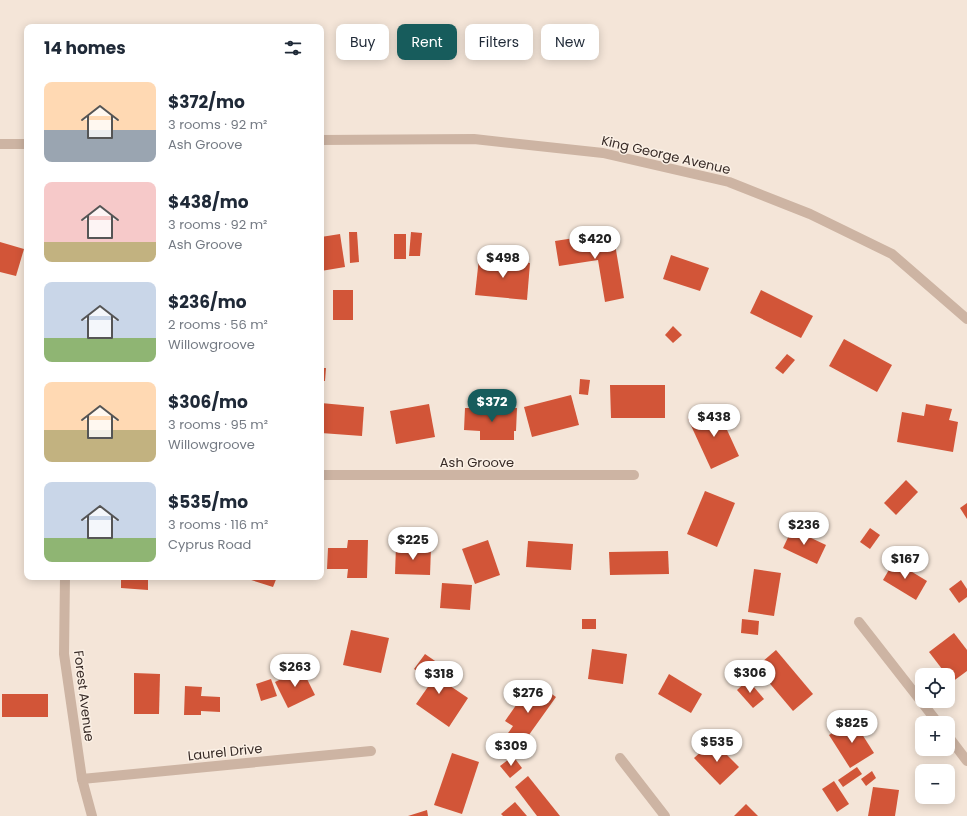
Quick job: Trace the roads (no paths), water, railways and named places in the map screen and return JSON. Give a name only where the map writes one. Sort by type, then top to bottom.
[{"type":"street","name":"King George Avenue","points":[[324,140],[474,139],[602,153],[728,182],[810,214],[892,254],[967,319]]},
{"type":"street","points":[[0,144],[24,144]]},
{"type":"street","name":"Ash Groove","points":[[324,475],[634,475]]},
{"type":"street","name":"Forest Avenue","points":[[65,580],[64,654],[82,779],[92,816]]},
{"type":"street","points":[[859,622],[933,716]]},
{"type":"street","points":[[955,745],[967,761]]},
{"type":"street","name":"Laurel Drive","points":[[82,779],[371,751]]},
{"type":"street","points":[[620,758],[665,816]]}]
